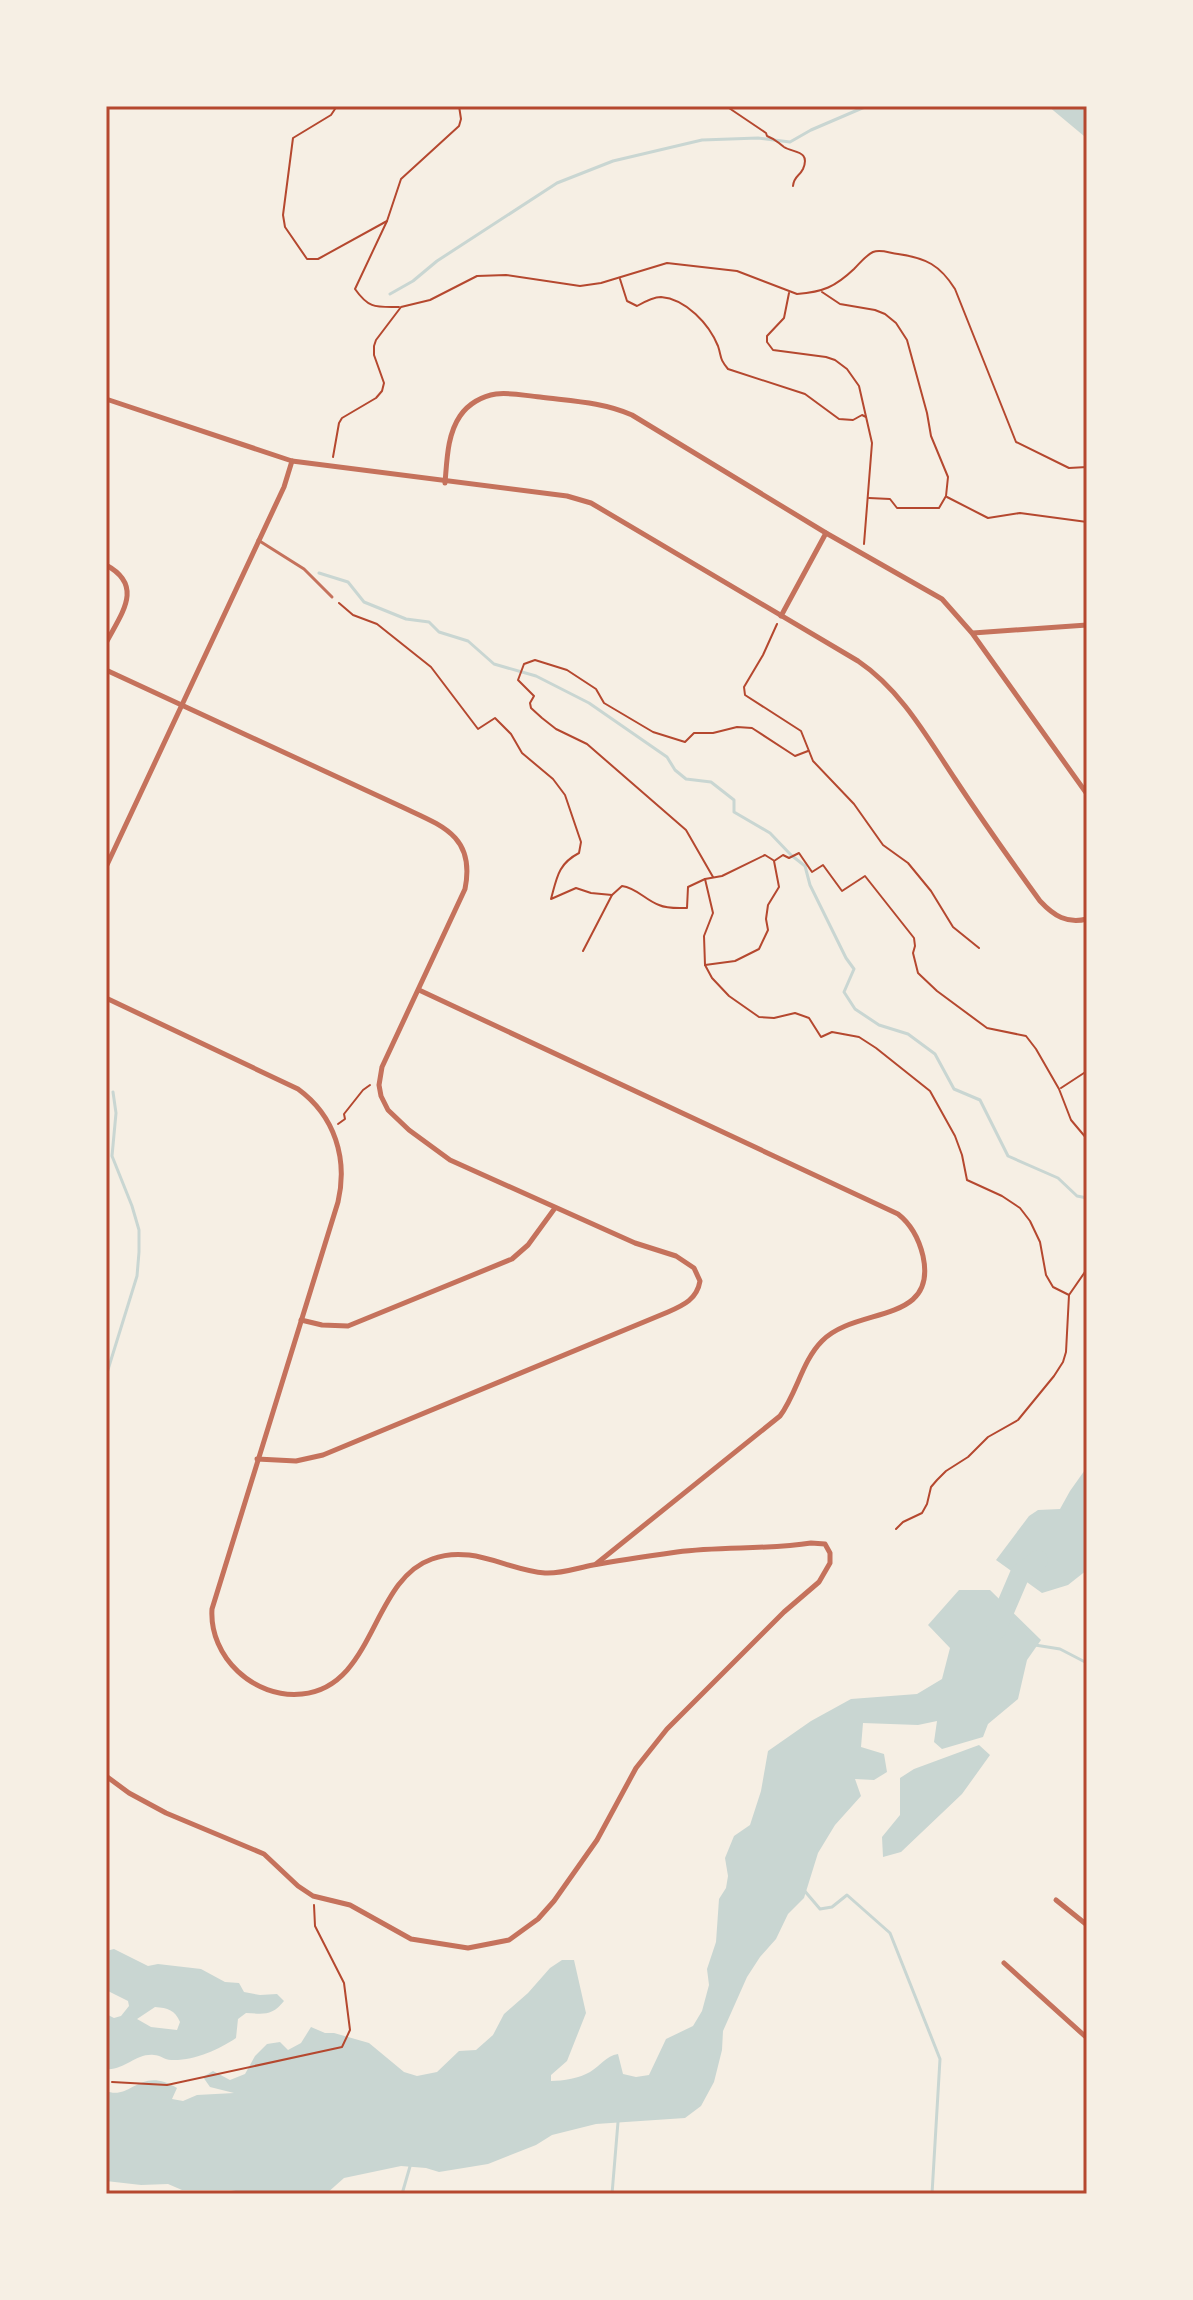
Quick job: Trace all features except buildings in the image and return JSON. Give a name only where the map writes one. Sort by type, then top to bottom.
[{"type":"street","points":[[445,483],[450,439],[460,415],[473,402],[485,397],[506,393],[616,408],[632,415],[826,533],[942,599],[972,633],[1087,794]]},
{"type":"street","points":[[106,399],[292,461],[445,483],[567,496],[591,503],[858,661],[886,682],[1040,901],[1062,919],[1075,922],[1087,919]]},
{"type":"street","points":[[106,867],[284,487],[292,461]]},
{"type":"street","points":[[781,616],[826,533]]},
{"type":"street","points":[[106,565],[119,572],[128,590],[128,600],[106,643]]},
{"type":"street","points":[[972,633],[1085,626],[1087,632]]},
{"type":"street","points":[[106,670],[443,826],[454,835],[466,856],[465,889],[382,1067],[379,1085],[388,1110],[420,1139],[450,1160],[635,1243],[676,1256],[694,1268],[700,1281],[697,1293],[685,1304],[668,1312],[314,1459],[283,1462],[257,1459]]},
{"type":"street","points":[[419,990],[898,1214],[919,1242],[925,1278],[915,1299],[894,1311],[851,1323],[825,1338],[816,1348],[780,1416],[595,1565]]},
{"type":"street","points":[[106,998],[298,1089],[313,1101],[331,1128],[339,1149],[342,1180],[324,1250],[217,1588],[211,1620],[229,1663],[256,1686],[268,1691],[300,1694],[326,1687],[340,1677],[362,1648],[398,1587],[411,1572],[430,1559],[447,1555],[470,1555],[542,1573],[681,1552],[811,1543],[825,1544],[830,1558],[826,1573],[819,1582],[775,1620],[646,1754],[597,1840],[538,1919],[509,1940],[493,1945],[468,1948],[401,1935],[350,1905],[313,1896],[264,1854],[166,1813],[106,1776]]},
{"type":"street","points":[[301,1320],[348,1326],[512,1259],[528,1245],[555,1208]]},
{"type":"street","points":[[1056,1900],[1087,1925]]},
{"type":"street","points":[[1004,1963],[1087,2038]]},
{"type":"lane","points":[[258,540],[304,569],[332,597]]},
{"type":"path","points":[[337,106],[331,115],[293,138],[283,215],[285,227],[307,259],[318,259],[387,221]]},
{"type":"path","points":[[459,106],[459,126],[401,179],[387,221],[355,289],[364,303],[401,307],[430,300],[477,276],[506,275],[580,286],[620,278],[667,263],[737,271],[797,294],[821,291],[839,284],[868,254],[878,250],[912,256],[935,265],[945,273],[955,289],[1016,442],[1069,468],[1087,467]]},
{"type":"path","points":[[726,106],[785,148],[797,150],[802,155],[804,165],[794,178],[793,186]]},
{"type":"path","points":[[620,278],[627,301],[637,306],[656,297],[664,297],[690,309],[708,328],[719,348],[720,359],[728,369],[805,394],[839,419],[847,421],[862,415],[866,417]]},
{"type":"path","points":[[789,291],[784,318],[767,336],[768,345],[773,350],[835,360],[847,369],[859,386],[872,443],[863,553]]},
{"type":"path","points":[[821,291],[840,304],[875,310],[896,323],[907,340],[931,436],[948,477],[946,496],[939,508],[897,508],[890,499],[869,498]]},
{"type":"path","points":[[331,468],[342,418],[376,398],[382,391],[384,383],[374,346],[401,307]]},
{"type":"path","points":[[946,496],[988,518],[1020,513],[1087,522]]},
{"type":"path","points":[[332,597],[353,615],[377,624],[431,667],[478,729],[495,718],[511,734],[522,753],[553,779],[565,795],[581,842],[579,853],[566,860],[556,878],[551,899],[576,888],[612,895]]},
{"type":"path","points":[[781,616],[744,687],[745,695],[801,731],[813,761],[854,804],[883,845],[908,863],[931,891],[953,927],[979,948]]},
{"type":"path","points":[[713,877],[686,830],[587,744],[556,729],[531,708],[534,696],[518,680],[524,664],[535,660],[567,670],[596,689],[604,703],[653,732],[677,740],[685,742],[694,733],[752,728],[795,756],[808,751]]},
{"type":"path","points":[[583,951],[612,895],[622,886],[632,888],[656,905],[687,908],[688,887],[722,876],[765,855],[774,861],[779,887],[768,905],[768,930],[759,949],[735,961],[705,965]]},
{"type":"path","points":[[774,861],[783,855],[789,858],[802,855],[812,872],[823,865],[842,891],[865,876],[914,938],[913,953],[918,973],[987,1028],[1026,1036],[1059,1089],[1071,1120],[1087,1139]]},
{"type":"path","points":[[705,879],[713,913],[704,936],[705,965],[712,978],[729,996],[759,1017],[774,1018],[795,1013],[809,1018],[821,1037],[832,1032],[859,1037],[930,1091],[955,1136],[967,1180],[1020,1208],[1040,1242],[1046,1275],[1053,1287],[1069,1295]]},
{"type":"path","points":[[1059,1089],[1087,1071]]},
{"type":"path","points":[[331,1128],[345,1119],[344,1114],[363,1090],[370,1085],[379,1085]]},
{"type":"path","points":[[896,1529],[922,1513],[931,1487],[946,1471],[968,1457],[988,1437],[1018,1420],[1048,1384],[1066,1352],[1069,1295],[1087,1269]]},
{"type":"path","points":[[112,2082],[167,2085],[342,2047],[350,2030],[344,1983],[315,1926],[313,1896]]},
{"type":"shaded area","points":[[1048,106],[1087,106],[1087,138],[1084,136]]},
{"type":"shaded area","points":[[1087,1467],[1087,1570],[1068,1585],[1042,1593],[996,1560],[1029,1516],[1038,1510],[1060,1509]]},
{"type":"shaded area","points":[[959,1590],[990,1590],[1041,1640],[1027,1660],[1018,1699],[988,1724],[983,1737],[942,1749],[934,1742],[937,1721],[918,1725],[863,1723],[861,1747],[884,1754],[887,1772],[874,1780],[855,1779],[861,1796],[835,1825],[818,1853],[804,1898],[788,1914],[776,1939],[747,1977],[723,2031],[714,2082],[701,2106],[685,2118],[596,2124],[552,2135],[536,2145],[488,2164],[439,2172],[401,2166],[344,2178],[326,2194],[182,2190],[168,2184],[106,2181],[106,2091],[122,2092],[154,2080],[177,2088],[172,2099],[183,2101],[197,2095],[234,2093],[210,2087],[203,2077],[213,2071],[230,2080],[245,2074],[255,2056],[267,2044],[280,2042],[288,2050],[301,2043],[311,2027],[369,2043],[404,2072],[417,2076],[437,2072],[459,2051],[476,2050],[493,2035],[504,2014],[562,1960],[574,1960],[586,2013],[567,2061],[551,2075],[551,2081],[586,2074],[618,2054],[623,2074],[636,2077],[649,2075],[666,2039],[693,2026],[702,2011],[709,1985],[707,1969],[716,1942],[719,1899],[726,1888],[728,1876],[725,1858],[734,1836],[750,1825],[761,1791],[768,1751],[811,1721],[851,1699],[917,1694],[942,1679],[950,1648],[928,1625]]},
{"type":"shaded area","points":[[979,1745],[990,1755],[962,1794],[901,1852],[883,1857],[882,1837],[900,1815],[900,1778],[914,1769]]},
{"type":"shaded area","points":[[114,1949],[148,1966],[158,1964],[201,1969],[225,1982],[239,1983],[244,1992],[277,1994],[284,2001],[267,2013],[246,2013],[238,2019],[236,2038],[205,2054],[180,2060],[148,2055],[106,2069],[106,2014],[114,2018],[121,2016],[129,2006],[128,2001],[106,1990],[106,1951]],"holes":[[[155,2007],[170,2010],[176,2015],[180,2022],[177,2030],[151,2027],[137,2019]]]},
{"type":"waterway","points":[[390,294],[557,183],[613,161],[702,140],[758,138],[790,142],[867,106]]},
{"type":"waterway","points":[[319,573],[348,582],[364,602],[406,619],[429,622],[439,632],[468,641],[494,664],[536,676],[589,703],[667,757],[675,770],[686,779],[711,782],[734,800],[734,812],[770,833],[805,866],[810,885],[854,969],[844,992],[855,1009],[879,1025],[908,1034],[935,1054],[954,1089],[980,1100],[1008,1156],[1058,1178],[1077,1196],[1087,1198]]},
{"type":"waterway","points":[[106,1376],[137,1276],[139,1252],[139,1230],[112,1156],[116,1113],[113,1092]]},
{"type":"waterway","points":[[996,1630],[1020,1574],[1038,1560]]},
{"type":"waterway","points":[[1035,1645],[1060,1649],[1087,1663]]},
{"type":"waterway","points":[[803,1889],[820,1909],[832,1907],[847,1895],[890,1933],[940,2059],[932,2194]]},
{"type":"waterway","points":[[612,2194],[618,2122]]},
{"type":"waterway","points":[[402,2194],[411,2163]]}]
